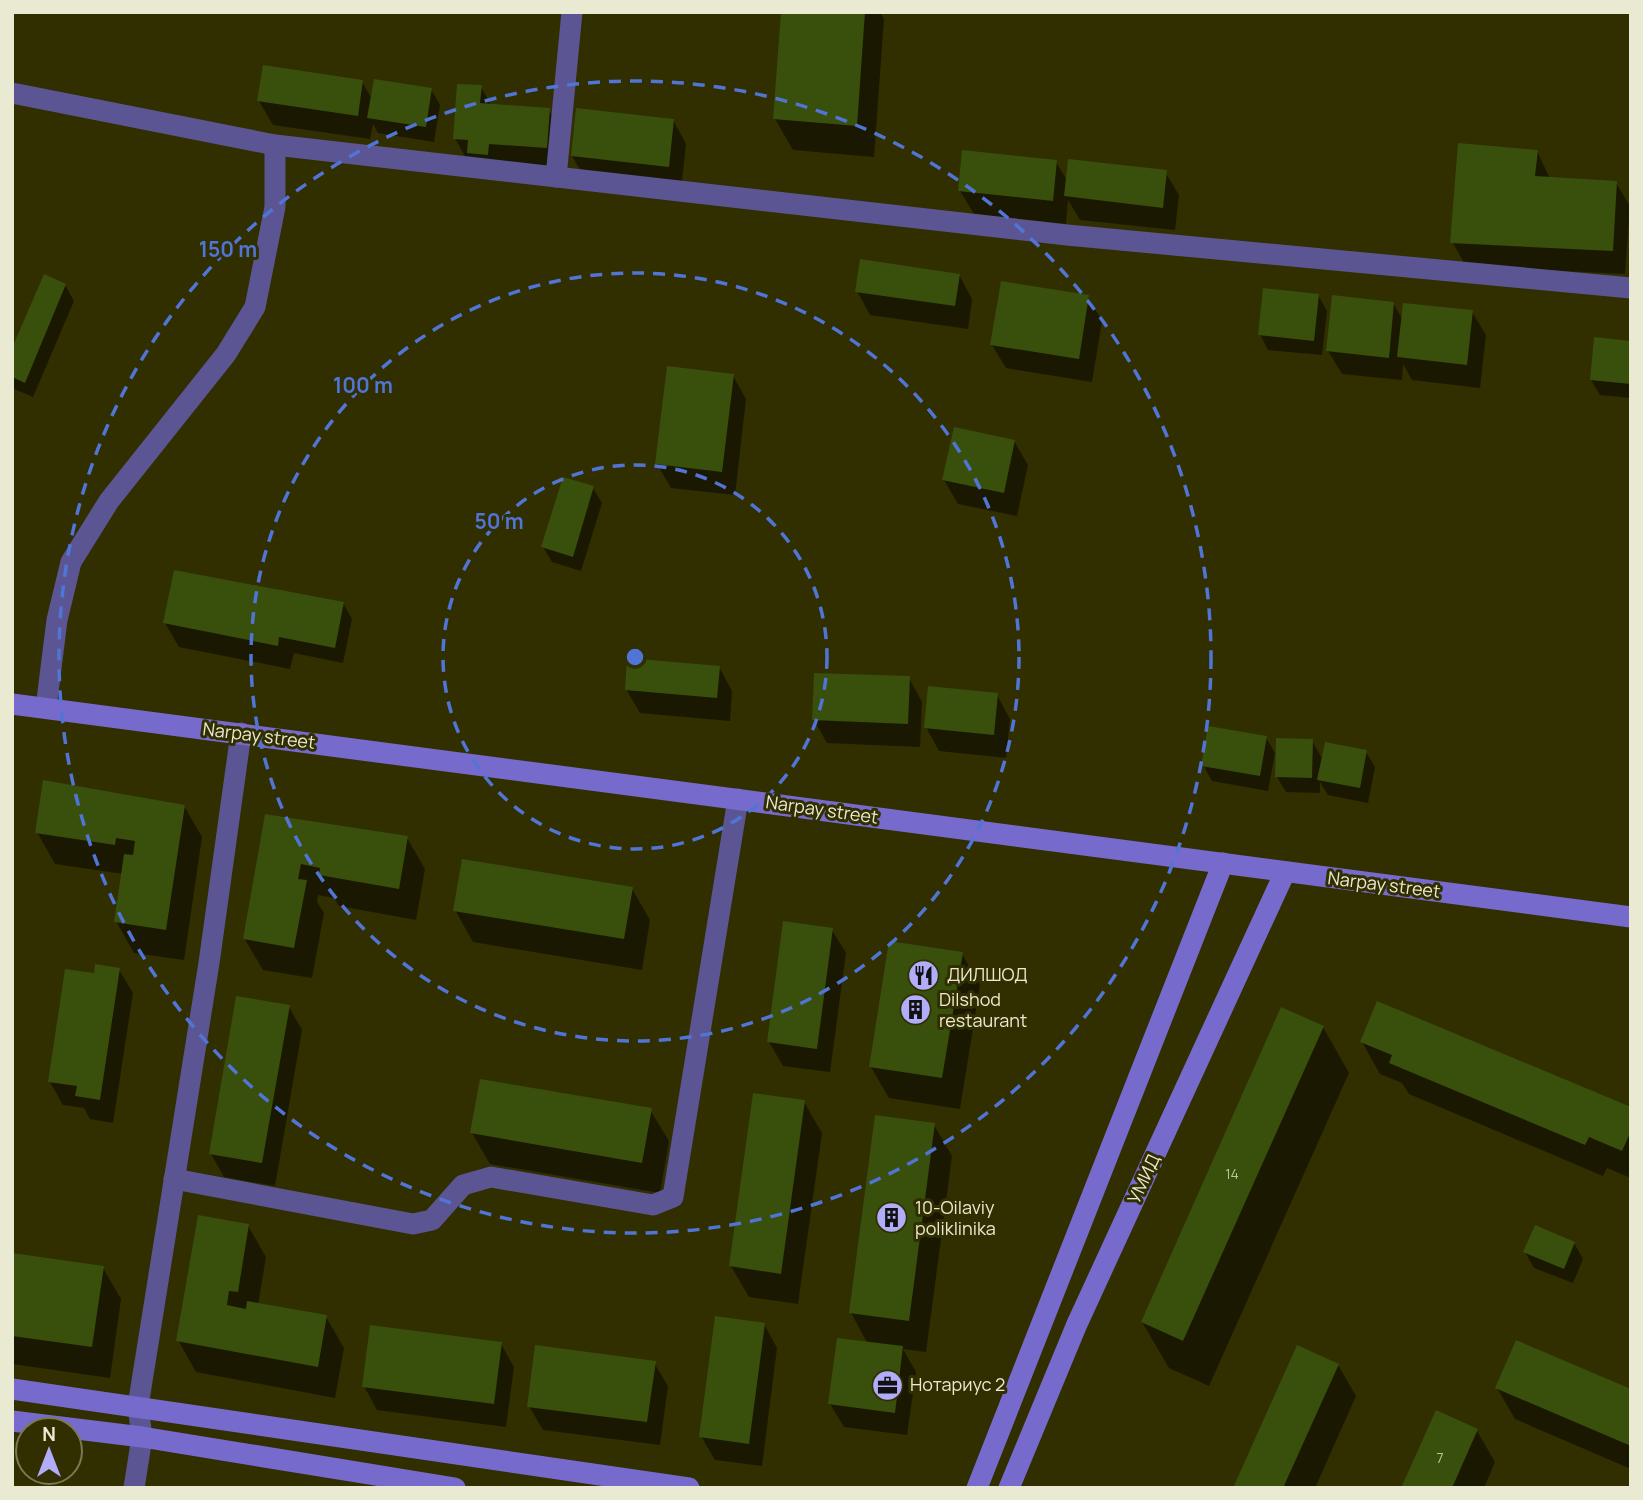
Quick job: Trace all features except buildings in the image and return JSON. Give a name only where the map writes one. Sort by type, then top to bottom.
[{"type":"street","points":[[556,177],[572,12]]},
{"type":"street","points":[[12,93],[275,145],[1067,235],[1631,288]]},
{"type":"street","points":[[46,708],[57,620],[71,562],[109,501],[226,354],[255,307],[275,207],[275,145]]},
{"type":"street","name":"Narpay street","points":[[12,704],[1631,917]]},
{"type":"street","points":[[134,1488],[142,1437],[138,1406],[241,733]]},
{"type":"street","points":[[174,1180],[412,1224],[432,1220],[463,1185],[491,1177],[653,1205],[673,1197],[738,799]]},
{"type":"street","points":[[977,1488],[1223,863]]},
{"type":"street","name":"УМИД","points":[[1009,1488],[1077,1324],[1285,872]]},
{"type":"street","points":[[12,1388],[690,1488]]},
{"type":"street","points":[[12,1421],[142,1437],[455,1488]]},
{"type":"place","name":"ДИЛШОД","points":[[924,975]]},
{"type":"place","name":"Dilshod restaurant","points":[[916,1010]]},
{"type":"place","name":"10-Oilaviy poliklinika","points":[[892,1218]]},
{"type":"place","name":"Нотариус 2","points":[[887,1385]]}]
